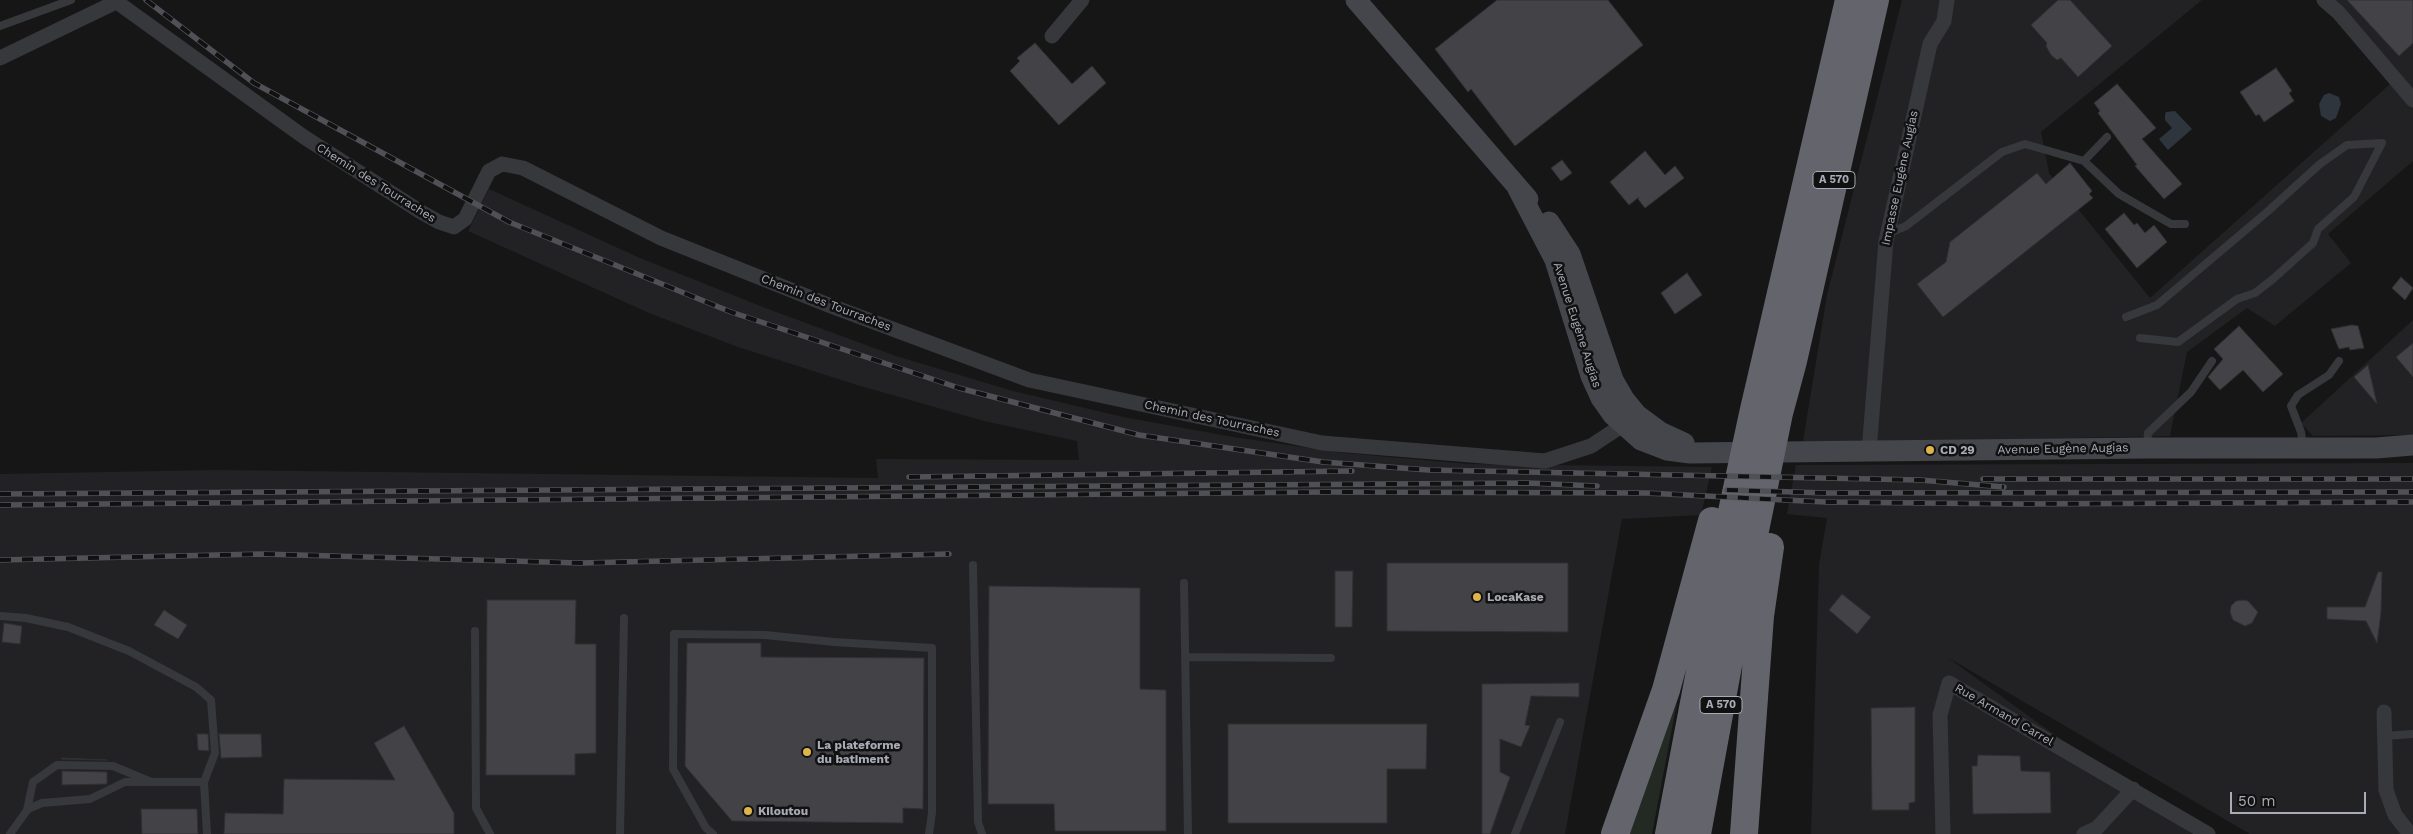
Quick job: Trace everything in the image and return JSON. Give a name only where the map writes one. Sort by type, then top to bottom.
[{"type":"highway","name":"A 570","points":[[1767,413],[1773,286],[1789,262],[1849,0]]},
{"type":"highway","name":"A 570","points":[[1669,834],[1708,577],[1767,413],[1793,361],[1875,0]]},
{"type":"highway","points":[[1744,834],[1755,576],[1767,413]]},
{"type":"highway","name":"A 570","points":[[1697,834],[1755,576]]},
{"type":"highway","points":[[1615,834],[1708,577]]},
{"type":"main road","name":"Avenue Eugène Augias","points":[[1356,0],[1518,189],[1555,260],[1591,376],[1601,398],[1630,420],[1641,440],[1667,450],[1690,453],[2147,448],[2376,448],[2413,445]]},
{"type":"street","points":[[1052,36],[1082,0]]},
{"type":"street","name":"Impasse Eugène Augias","points":[[1868,451],[1887,234],[1930,44],[1944,21],[1947,0]]},
{"type":"street","points":[[2324,0],[2338,12],[2413,100]]},
{"type":"street","points":[[0,58],[115,1]]},
{"type":"street","name":"Chemin des Tourraches","points":[[115,1],[304,138],[421,212],[438,222],[454,227],[465,219],[483,188],[489,171],[502,164],[523,168],[661,238],[832,306],[1029,380],[1322,443],[1545,461],[1591,446],[1630,420]]},
{"type":"street","name":"Rue Armand Carrel","points":[[1943,834],[1940,715],[1949,683],[2133,789]]},
{"type":"street","points":[[2384,712],[2386,790],[2395,815],[2410,834]]},
{"type":"street","points":[[2084,834],[2097,828],[2133,789],[2208,834]]},
{"type":"lane","points":[[0,26],[71,0]]},
{"type":"lane","points":[[2084,161],[2107,137]]},
{"type":"lane","points":[[2126,317],[2157,305],[2260,219],[2320,164],[2347,145],[2382,143],[2354,197],[2318,229],[2313,243],[2273,279],[2255,293],[2237,299],[2178,342],[2140,338]]},
{"type":"lane","points":[[1887,234],[1906,226],[2002,152],[2025,144],[2084,161],[2119,194],[2171,224],[2186,224]]},
{"type":"lane","points":[[2147,448],[2148,433],[2191,392],[2212,361]]},
{"type":"lane","points":[[2303,448],[2301,432],[2291,406],[2298,395],[2329,376],[2339,361]]},
{"type":"lane","points":[[973,564],[978,822],[982,834]]},
{"type":"lane","points":[[1184,583],[1188,834]]},
{"type":"lane","points":[[0,616],[26,618],[68,627],[129,651],[196,687],[211,700],[215,753],[204,782],[207,834]]},
{"type":"lane","points":[[620,834],[624,618]]},
{"type":"lane","points":[[475,631],[476,808],[490,834]]},
{"type":"lane","points":[[713,834],[706,828],[673,769],[674,634],[765,634],[834,642],[932,648],[932,814],[929,834]]},
{"type":"lane","points":[[1185,657],[1331,658]]},
{"type":"lane","points":[[1515,834],[1560,722]]},
{"type":"lane","points":[[2384,736],[2413,734]]},
{"type":"lane","points":[[10,834],[28,810],[33,782],[57,765],[113,766],[153,782]]},
{"type":"lane","points":[[28,810],[42,804],[90,799],[125,782],[204,782]]},
{"type":"shaded area","points":[[1902,0],[2202,0],[2041,132],[2049,173],[2150,298],[2399,76],[2330,0],[2413,0],[2413,161],[2328,234],[2351,263],[2275,326],[2247,308],[2187,352],[2170,436],[1881,442],[1803,441],[1827,295]]},
{"type":"shaded area","points":[[2329,93],[2339,97],[2341,104],[2336,118],[2330,121],[2321,116],[2319,104],[2324,95]]},
{"type":"shaded area","points":[[2175,111],[2192,129],[2168,150],[2159,139],[2172,128],[2165,120],[2166,112]]},
{"type":"shaded area","points":[[489,189],[640,258],[768,309],[896,356],[1013,391],[1123,417],[1233,437],[1344,453],[1468,464],[1712,467],[1701,515],[1622,519],[1565,834],[0,834],[0,474],[216,470],[878,478],[876,459],[1079,460],[1077,441],[984,421],[857,385],[738,347],[649,313],[468,231]]},
{"type":"shaded area","points":[[2413,320],[2413,435],[2313,436],[2301,423]]},
{"type":"shaded area","points":[[2413,463],[2413,834],[2250,834],[1947,657],[2192,834],[1811,834],[1819,565],[1827,518],[1787,514],[1796,465]]},
{"type":"shaded area","points":[[1678,697],[1652,834],[1626,834]]},
{"type":"building","points":[[1497,0],[1608,0],[1643,45],[1515,146],[1471,89],[1468,92],[1435,49]]},
{"type":"building","points":[[2058,0],[2070,0],[2112,46],[2078,77],[2061,58],[2057,60],[2051,55],[2046,46],[2047,43],[2031,25]]},
{"type":"building","points":[[2347,0],[2413,0],[2413,43],[2399,56]]},
{"type":"building","points":[[1035,43],[1072,84],[1092,66],[1106,83],[1059,125],[1010,71],[1020,61],[1017,58]]},
{"type":"building","points":[[2276,68],[2292,91],[2289,93],[2294,101],[2264,122],[2259,114],[2256,116],[2240,92]]},
{"type":"building","points":[[2117,84],[2156,128],[2142,139],[2182,184],[2164,199],[2135,166],[2137,165],[2098,113],[2100,111],[2094,103]]},
{"type":"building","points":[[1645,151],[1665,175],[1675,166],[1684,178],[1645,208],[1638,199],[1639,197],[1629,205],[1610,182]]},
{"type":"building","points":[[1562,160],[1572,173],[1561,181],[1551,168]]},
{"type":"building","points":[[2070,163],[2092,191],[2089,194],[2093,198],[1943,317],[1917,284],[1946,262],[1950,242],[2037,173],[2046,184]]},
{"type":"building","points":[[2124,213],[2134,225],[2137,223],[2145,233],[2154,225],[2167,242],[2137,268],[2105,229]]},
{"type":"building","points":[[1687,273],[1702,295],[1675,314],[1661,293]]},
{"type":"building","points":[[2401,277],[2413,288],[2405,300],[2392,288]]},
{"type":"building","points":[[2352,325],[2358,326],[2364,348],[2350,350],[2349,347],[2339,349],[2331,329]]},
{"type":"building","points":[[2239,326],[2283,374],[2263,392],[2243,370],[2220,390],[2208,377],[2223,359],[2214,349]]},
{"type":"building","points":[[2413,343],[2413,377],[2396,357]]},
{"type":"building","points":[[2368,365],[2377,404],[2354,377]]},
{"type":"building","name":"LocaKase","points":[[1387,563],[1568,563],[1568,632],[1387,631]]},
{"type":"building","points":[[1335,571],[1353,571],[1352,627],[1335,627]]},
{"type":"building","points":[[2378,572],[2382,572],[2381,612],[2377,643],[2366,621],[2327,619],[2327,607],[2365,607]]},
{"type":"building","points":[[989,586],[1140,588],[1140,689],[1166,690],[1166,831],[1055,831],[1054,804],[988,804]]},
{"type":"building","points":[[1842,594],[1871,617],[1857,634],[1829,610]]},
{"type":"building","points":[[487,600],[576,600],[575,644],[596,644],[596,753],[575,754],[575,775],[486,775]]},
{"type":"building","points":[[2236,601],[2248,601],[2258,612],[2252,623],[2245,626],[2233,620],[2230,612],[2231,606]]},
{"type":"building","points":[[164,610],[187,625],[178,639],[154,625]]},
{"type":"building","points":[[4,623],[22,626],[20,644],[2,642]]},
{"type":"building","points":[[687,643],[761,643],[761,657],[924,658],[923,809],[903,808],[903,823],[732,821],[685,766]]},
{"type":"building","points":[[1579,683],[1579,697],[1531,696],[1525,725],[1530,726],[1521,747],[1500,739],[1500,772],[1510,777],[1490,834],[1482,834],[1482,684]]},
{"type":"building","points":[[1915,707],[1915,802],[1909,803],[1909,810],[1872,810],[1871,708]]},
{"type":"building","points":[[1228,724],[1427,724],[1426,769],[1387,769],[1387,823],[1228,823]]},
{"type":"building","points":[[404,726],[454,813],[454,834],[224,834],[225,813],[283,814],[284,779],[395,780],[374,743]]},
{"type":"building","points":[[197,734],[208,734],[209,751],[198,750]]},
{"type":"building","points":[[219,734],[261,734],[262,757],[221,758]]},
{"type":"building","points":[[1978,755],[2020,756],[2021,771],[2050,772],[2051,813],[1973,814],[1972,766],[1977,766]]},
{"type":"building","points":[[62,758],[107,760],[62,759]]},
{"type":"building","points":[[62,771],[107,772],[107,784],[62,785]]},
{"type":"building","points":[[141,809],[197,809],[198,834],[142,834]]},
{"type":"railway","points":[[146,0],[254,83],[509,222],[731,312],[959,388],[1139,435],[1323,462],[1428,470],[1920,480],[2004,487]]},
{"type":"railway","points":[[909,477],[1352,471]]},
{"type":"railway","points":[[1983,479],[2413,479]]},
{"type":"railway","points":[[0,494],[1528,483],[1597,486]]},
{"type":"railway","points":[[1727,490],[1827,493],[2413,492]]},
{"type":"railway","points":[[0,505],[1326,492],[1646,493],[1825,502],[2020,504],[2413,502]]},
{"type":"railway","points":[[0,560],[262,554],[581,563],[949,554]]},
{"type":"place","name":"CD 29","points":[[1930,450]]},
{"type":"place","name":"LocaKase","points":[[1477,597]]},
{"type":"place","name":"La plateforme du batiment","points":[[807,752]]},
{"type":"place","name":"Kiloutou","points":[[748,811]]}]
